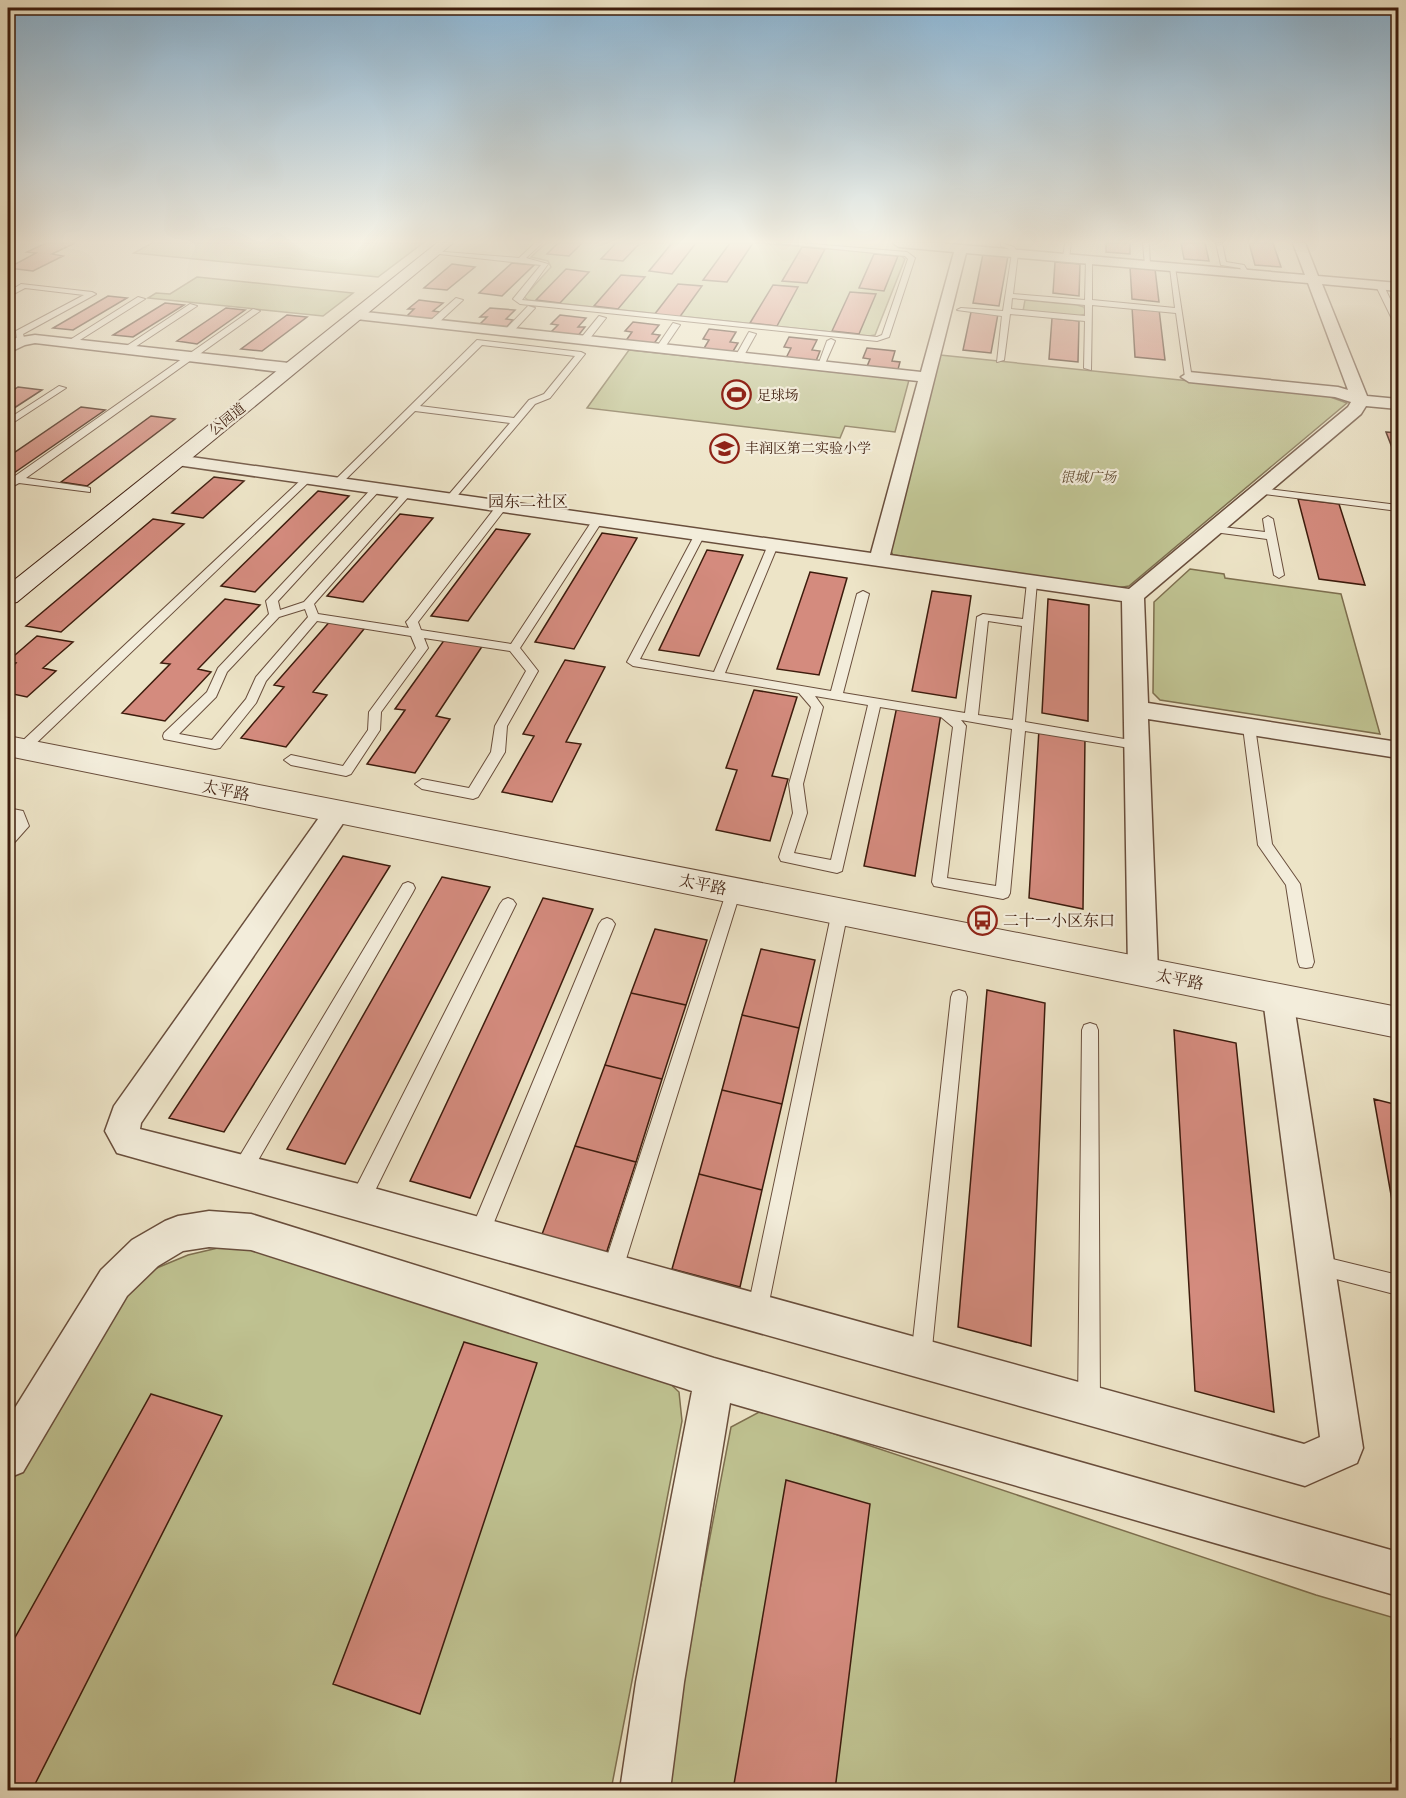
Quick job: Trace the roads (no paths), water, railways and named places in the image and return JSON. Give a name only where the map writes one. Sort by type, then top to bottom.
[{"type":"street","name":"公园道","points":[[8,597],[341,327]]},
{"type":"street","points":[[460,327],[927,377]]},
{"type":"street","points":[[879,560],[940,327]]},
{"type":"street","points":[[177,460],[1133,596],[1355,410],[1360,400],[1332,327]]},
{"type":"street","points":[[8,350],[17,336],[289,368]]},
{"type":"street","points":[[1189,377],[1338,392],[1360,400],[1398,404]]},
{"type":"street","points":[[1133,596],[1143,971]]},
{"type":"street","points":[[1135,709],[1398,750]]},
{"type":"street","name":"太平路","points":[[15,748],[1398,1023]]},
{"type":"street","points":[[338,812],[126,1117],[122,1131],[129,1142],[359,1202],[1305,1465],[1342,1448],[1278,999]]},
{"type":"street","points":[[8,1456],[114,1283],[144,1253],[178,1234],[209,1229],[251,1232],[714,1378],[1398,1574]]},
{"type":"street","points":[[645,1791],[660,1682],[714,1378]]},
{"type":"lane","points":[[17,336],[33,327]]},
{"type":"lane","points":[[69,343],[95,327]]},
{"type":"lane","points":[[126,349],[160,327]]},
{"type":"lane","points":[[8,486],[12,479],[233,327]]},
{"type":"lane","points":[[508,332],[513,327]]},
{"type":"lane","points":[[584,340],[595,327]]},
{"type":"lane","points":[[660,348],[675,327]]},
{"type":"lane","points":[[760,327],[877,339],[885,337],[888,327]]},
{"type":"lane","points":[[1000,360],[1005,327]]},
{"type":"lane","points":[[1088,327],[1088,368]]},
{"type":"lane","points":[[1182,327],[1189,377]]},
{"type":"lane","points":[[739,357],[752,333]]},
{"type":"lane","points":[[550,350],[560,337]]},
{"type":"lane","points":[[820,366],[831,341]]},
{"type":"lane","points":[[337,483],[480,342],[581,354],[547,396],[532,402],[450,499]]},
{"type":"lane","points":[[8,423],[62,388]]},
{"type":"lane","points":[[413,408],[515,421]]},
{"type":"lane","points":[[15,748],[307,478]]},
{"type":"lane","points":[[12,479],[87,490]]},
{"type":"lane","points":[[275,615],[272,601],[377,489]]},
{"type":"lane","points":[[1260,491],[1398,508]]},
{"type":"lane","points":[[314,617],[260,680],[252,700],[215,745],[169,736],[212,694],[222,671],[275,615],[308,604],[407,493]]},
{"type":"lane","points":[[291,760],[346,771],[374,730],[375,712],[422,648],[411,622],[501,506]]},
{"type":"lane","points":[[1268,519],[1279,575]]},
{"type":"lane","points":[[514,648],[598,520]]},
{"type":"lane","points":[[1214,529],[1271,536]]},
{"type":"lane","points":[[700,534],[633,662],[1136,745]]},
{"type":"lane","points":[[718,676],[773,545]]},
{"type":"lane","points":[[945,714],[960,726],[939,882],[1003,893],[1032,582]]},
{"type":"lane","points":[[836,696],[863,594]]},
{"type":"lane","points":[[308,604],[314,617]]},
{"type":"lane","points":[[314,617],[514,648],[532,671],[501,726],[498,752],[473,794],[422,784]]},
{"type":"lane","points":[[971,718],[983,617],[1029,623]]},
{"type":"lane","points":[[803,690],[817,707],[796,784],[800,813],[786,857],[837,867],[875,702]]},
{"type":"lane","points":[[1249,727],[1265,845],[1293,884],[1306,962]]},
{"type":"lane","points":[[8,813],[18,815],[22,826],[8,840]]},
{"type":"lane","points":[[242,1170],[408,888]]},
{"type":"lane","points":[[612,1272],[734,890]]},
{"type":"lane","points":[[359,1202],[508,904]]},
{"type":"lane","points":[[756,1312],[840,911]]},
{"type":"lane","points":[[479,1235],[607,924]]},
{"type":"lane","points":[[921,1358],[959,997]]},
{"type":"lane","points":[[1089,1405],[1090,1030]]},
{"type":"lane","points":[[1316,1265],[1398,1285]]},
{"type":"place","name":"足球场","points":[[736,395]]},
{"type":"place","name":"丰润区第二实验小学","points":[[724,448]]},
{"type":"place","name":"二十一小区东口","points":[[982,920]]},
{"type":"district","name":"园东二社区","points":[[528,501]]},
{"type":"park label","name":"银城广场","points":[[1088,477]]}]
